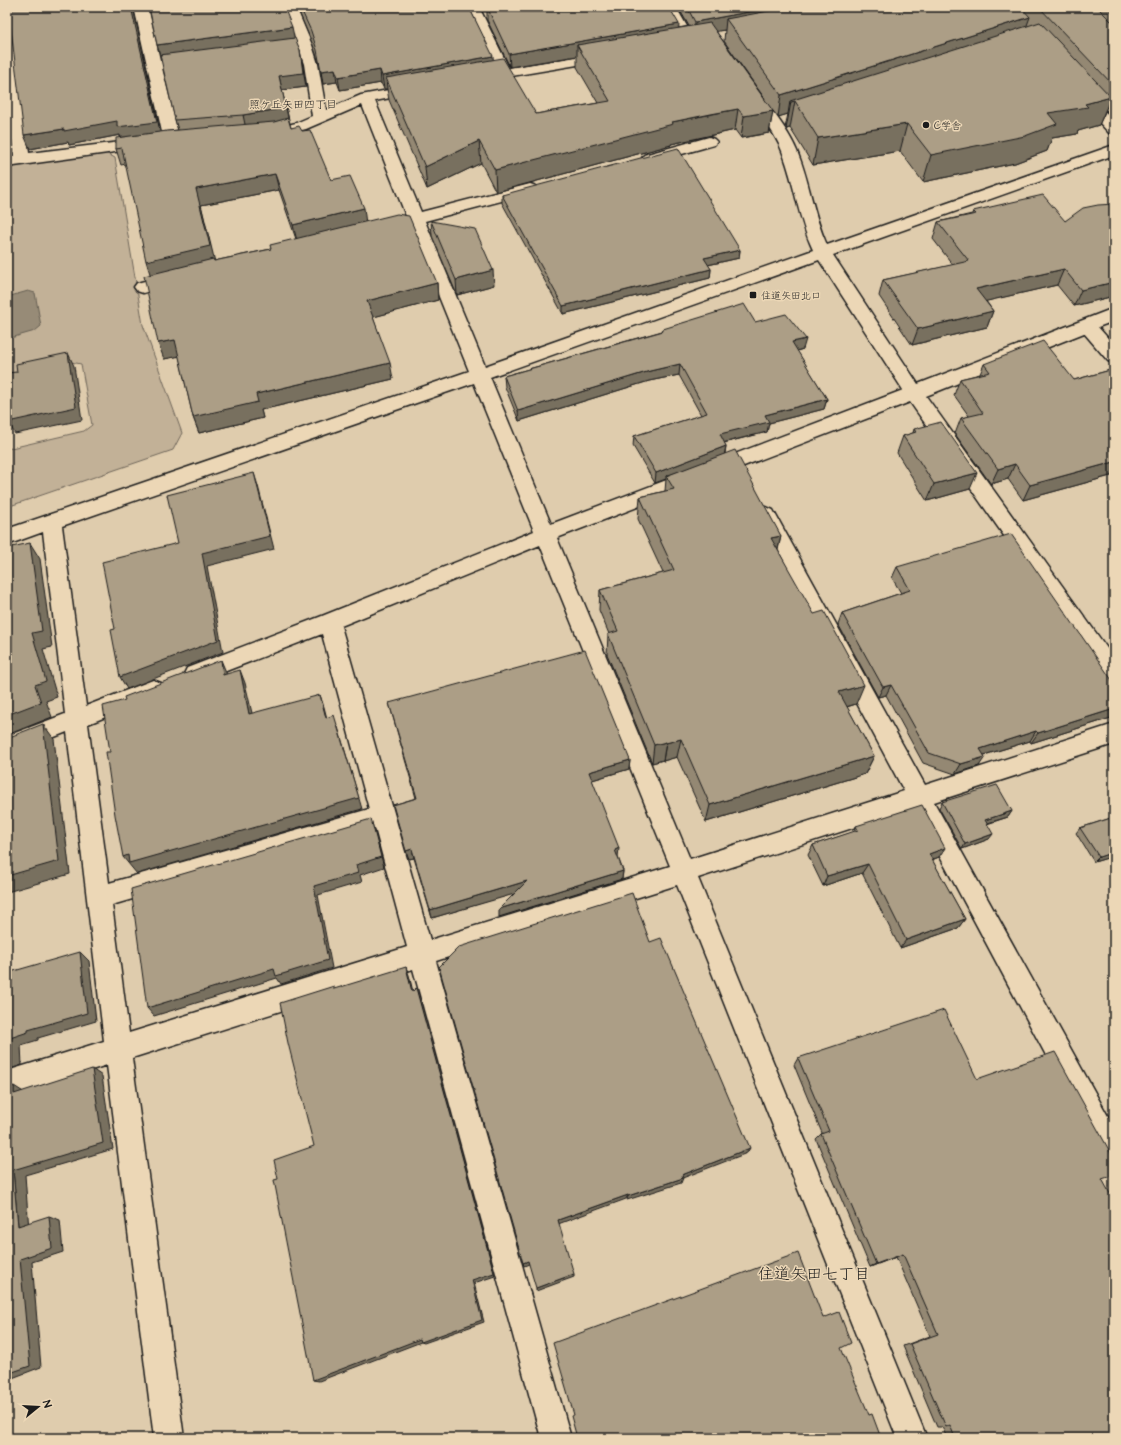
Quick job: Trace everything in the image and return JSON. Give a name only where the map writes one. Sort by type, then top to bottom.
[{"type":"street","points":[[141,7],[172,141]]},
{"type":"street","points":[[289,7],[305,45],[311,64],[320,118]]},
{"type":"street","points":[[669,7],[689,42]]},
{"type":"street","points":[[474,11],[491,13]]},
{"type":"street","points":[[474,11],[504,73]]},
{"type":"street","points":[[7,36],[22,159]]},
{"type":"street","points":[[674,45],[704,40]]},
{"type":"street","points":[[252,52],[305,45]]},
{"type":"street","points":[[466,80],[620,54]]},
{"type":"street","points":[[154,65],[207,58]]},
{"type":"street","points":[[1071,84],[1114,130]]},
{"type":"street","points":[[746,85],[782,123],[813,236],[822,252],[914,393],[1114,675]]},
{"type":"street","points":[[255,134],[278,132],[301,126],[366,98],[428,87]]},
{"type":"street","points":[[366,98],[684,872],[912,1438]]},
{"type":"street","points":[[7,162],[187,140]]},
{"type":"street","points":[[633,162],[709,142]]},
{"type":"street","points":[[7,537],[480,374],[1114,150]]},
{"type":"street","points":[[386,227],[548,185]]},
{"type":"street","points":[[143,287],[189,276]]},
{"type":"street","points":[[7,746],[329,622],[546,534],[914,393],[1114,314]]},
{"type":"street","points":[[1087,325],[1114,358]]},
{"type":"street","points":[[737,461],[1114,1154]]},
{"type":"street","points":[[52,521],[78,718],[118,1050],[169,1438]]},
{"type":"street","points":[[329,622],[556,1438]]},
{"type":"street","points":[[7,1084],[684,872],[1114,734]]},
{"type":"street","points":[[100,897],[383,815]]},
{"type":"shaded area","points":[[106,153],[115,158],[143,325],[182,433],[173,450],[7,507],[7,449],[84,431],[92,425],[81,364],[71,362],[7,375],[7,168],[22,163]]},
{"type":"shaded area","points":[[28,291],[35,293],[41,326],[35,331],[7,339],[7,297]]},
{"type":"building","points":[[7,7],[131,7],[157,122],[117,127],[117,121],[64,131],[64,129],[24,135],[10,22],[7,18]]},
{"type":"building","points":[[149,7],[284,7],[292,27],[157,45]]},
{"type":"building","points":[[300,7],[469,7],[493,56],[382,76],[380,70],[338,77],[335,69],[321,71],[317,50],[311,31]]},
{"type":"building","points":[[487,7],[669,7],[679,24],[509,54]]},
{"type":"building","points":[[687,7],[775,7],[695,22]]},
{"type":"building","points":[[790,7],[1021,7],[1030,17],[781,95],[726,19]]},
{"type":"building","points":[[1039,7],[1097,7],[1112,22],[1114,22],[1114,86]]},
{"type":"building","points":[[1040,22],[1111,97],[1085,104],[1088,107],[1048,113],[1057,124],[1025,136],[931,155],[907,124],[818,138],[795,101],[790,101]]},
{"type":"building","points":[[710,23],[773,111],[744,116],[738,109],[672,122],[673,124],[495,170],[479,141],[425,167],[386,78],[503,58],[536,114],[610,101],[577,45]]},
{"type":"building","points":[[295,38],[300,50],[303,73],[279,76],[286,108],[243,115],[175,120],[160,55]]},
{"type":"building","points":[[288,118],[291,128],[299,126],[302,131],[310,130],[331,180],[350,176],[364,208],[293,225],[275,174],[196,189],[210,246],[146,261],[122,148],[116,149],[116,138],[167,131],[274,122]]},
{"type":"building","points":[[678,148],[740,250],[704,258],[711,269],[563,306],[502,195]]},
{"type":"building","points":[[1043,195],[1065,221],[1083,208],[1114,204],[1114,282],[1081,290],[1064,269],[976,289],[993,311],[918,329],[883,280],[969,261],[938,222],[976,214],[973,211]]},
{"type":"building","points":[[397,214],[409,216],[437,283],[367,301],[390,363],[256,394],[258,402],[193,417],[175,340],[158,343],[144,276],[213,259],[214,261],[271,249],[270,245]]},
{"type":"building","points":[[431,221],[475,229],[493,270],[456,280]]},
{"type":"building","points":[[744,304],[755,322],[786,314],[806,339],[792,342],[827,399],[765,415],[769,422],[720,434],[726,446],[656,473],[634,436],[707,413],[680,364],[650,371],[518,411],[504,376],[663,331],[663,329]]},
{"type":"building","points":[[1043,341],[1074,380],[1114,369],[1114,462],[1030,485],[1015,464],[998,469],[961,418],[983,413],[960,379],[990,372],[984,364]]},
{"type":"building","points":[[68,353],[76,407],[8,422],[7,373],[17,372],[16,364]]},
{"type":"building","points":[[941,422],[977,473],[934,484],[903,436],[916,432],[914,429]]},
{"type":"building","points":[[735,450],[781,536],[771,538],[814,614],[824,611],[864,685],[839,692],[874,756],[710,805],[681,739],[654,745],[608,634],[618,631],[600,590],[674,570],[640,497],[674,489],[666,476]]},
{"type":"building","points":[[254,473],[270,536],[202,553],[218,640],[120,677],[111,630],[115,629],[102,562],[178,543],[167,495]]},
{"type":"building","points":[[1011,534],[1114,683],[1114,709],[1038,733],[1036,731],[980,749],[985,757],[961,764],[929,753],[891,685],[883,687],[842,613],[910,590],[897,567]]},
{"type":"building","points":[[30,543],[42,631],[32,633],[46,681],[35,685],[41,702],[7,715],[7,548]]},
{"type":"building","points":[[585,650],[630,760],[589,772],[619,848],[615,850],[623,871],[499,909],[527,881],[430,910],[412,849],[406,851],[393,805],[417,798],[389,703]]},
{"type":"building","points":[[221,660],[223,675],[240,670],[249,714],[320,695],[326,718],[334,715],[359,798],[129,863],[128,855],[123,857],[115,815],[106,752],[110,752],[103,706],[125,700],[124,697]]},
{"type":"building","points":[[43,724],[59,861],[7,876],[7,738]]},
{"type":"building","points":[[997,785],[1012,811],[985,820],[993,834],[965,844],[942,802]]},
{"type":"building","points":[[922,805],[945,848],[929,854],[965,919],[906,940],[868,864],[827,876],[813,845],[858,830],[856,826]]},
{"type":"building","points":[[1114,817],[1114,852],[1099,857],[1080,828]]},
{"type":"building","points":[[371,819],[381,857],[356,865],[358,873],[314,886],[328,960],[276,976],[274,969],[147,1008],[131,889]]},
{"type":"building","points":[[632,893],[650,942],[661,938],[750,1148],[682,1175],[683,1178],[628,1195],[558,1220],[574,1274],[536,1288],[528,1261],[523,1263],[439,967],[459,947]]},
{"type":"building","points":[[80,952],[87,1013],[28,1030],[28,1032],[10,1038],[11,1058],[7,1059],[7,973]]},
{"type":"building","points":[[406,967],[412,992],[416,988],[494,1273],[472,1280],[482,1320],[421,1342],[420,1339],[313,1380],[274,1180],[278,1179],[274,1160],[314,1146],[288,1043],[280,1003],[334,986],[334,989]]},
{"type":"building","points":[[944,1010],[977,1079],[1055,1052],[1114,1159],[1114,1175],[1102,1179],[1114,1201],[1114,1438],[955,1438],[950,1425],[946,1427],[910,1344],[938,1334],[903,1254],[876,1264],[821,1134],[829,1131],[798,1058]]},
{"type":"building","points":[[92,1069],[103,1143],[13,1170],[18,1226],[49,1216],[52,1248],[20,1259],[30,1366],[7,1374],[7,1088],[14,1086],[14,1094]]},
{"type":"building","points":[[798,1253],[823,1318],[839,1312],[851,1343],[841,1348],[869,1415],[872,1414],[881,1438],[577,1438],[571,1416],[574,1415],[553,1343]]},
{"type":"place","name":"C学舎","points":[[926,125]]},
{"type":"place","name":"住道矢田北口","points":[[753,295]]},
{"type":"district","name":"照ケ丘矢田四丁目","points":[[293,104]]},
{"type":"district","name":"住道矢田七丁目","points":[[814,1273]]}]
